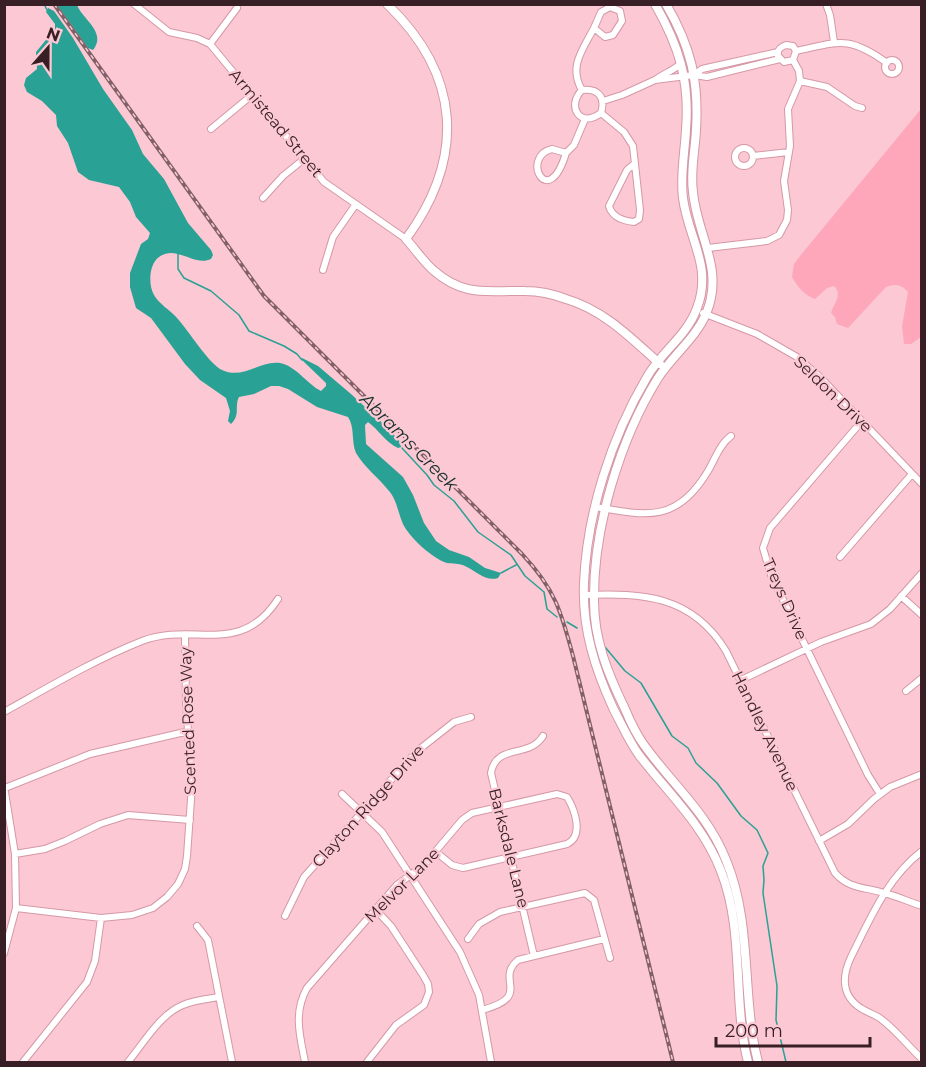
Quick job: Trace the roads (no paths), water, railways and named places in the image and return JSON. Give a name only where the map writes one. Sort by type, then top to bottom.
[{"type":"main road","points":[[387,4],[414,34],[432,63],[443,94],[447,123],[447,148],[439,181],[424,213],[406,239]]},
{"type":"main road","points":[[655,4],[672,36],[682,63],[684,76],[687,109],[682,190],[687,221],[703,273],[701,313],[657,362],[646,379],[616,441],[595,507],[586,553],[585,618],[592,655],[624,730],[641,757],[699,827],[722,872],[734,923],[743,1038],[748,1062]]},
{"type":"main road","points":[[666,4],[693,62],[697,109],[692,183],[696,215],[708,248],[713,282],[691,338],[665,369],[649,393],[623,451],[605,508],[597,548],[594,594],[596,624],[600,648],[610,679],[631,723],[643,744],[705,820],[728,863],[742,920],[752,1035],[758,1062]]},
{"type":"main road","name":"Armistead Street","points":[[406,239],[434,271],[454,284],[487,292],[540,292],[582,304],[616,325],[665,369]]},
{"type":"street","points":[[134,4],[169,32],[197,38],[210,44],[237,8]]},
{"type":"street","points":[[826,4],[834,42]]},
{"type":"street","points":[[582,90],[576,81],[574,70],[578,58],[594,28],[605,8],[614,7],[620,11],[622,21],[613,35],[602,36],[594,28]]},
{"type":"street","points":[[796,51],[834,42],[857,44],[887,63]]},
{"type":"street","name":"Armistead Street","points":[[210,44],[324,182],[406,239]]},
{"type":"street","points":[[779,55],[780,48],[786,45],[793,46],[796,51]]},
{"type":"street","points":[[708,248],[761,243],[779,234],[788,215],[784,181],[789,152],[789,105],[800,81],[799,70],[793,60],[796,51]]},
{"type":"street","points":[[655,80],[694,75],[702,69],[779,55]]},
{"type":"street","points":[[779,55],[787,62],[793,60]]},
{"type":"street","points":[[603,101],[655,80],[682,63]]},
{"type":"street","points":[[800,81],[827,87],[855,106],[862,108]]},
{"type":"street","points":[[582,90],[595,91],[603,101],[601,113],[591,119],[585,119],[576,112],[576,98],[582,90]]},
{"type":"street","points":[[211,129],[252,95]]},
{"type":"street","points":[[601,113],[624,132],[633,146],[640,210],[639,219],[634,222],[618,218],[610,211],[609,206],[627,170],[634,164]]},
{"type":"street","points":[[566,153],[552,149],[543,154],[538,161],[537,170],[541,178],[546,180],[554,178],[560,171],[566,153],[574,145],[585,119]]},
{"type":"street","points":[[753,156],[789,152]]},
{"type":"street","points":[[263,198],[283,176],[304,159]]},
{"type":"street","points":[[323,270],[333,237],[356,204]]},
{"type":"street","name":"Seldon Drive","points":[[701,313],[757,334],[797,357],[821,378],[921,484]]},
{"type":"street","name":"Treys Drive","points":[[862,421],[770,528],[764,541],[764,554],[767,565],[868,775],[880,794]]},
{"type":"street","points":[[595,507],[645,514],[663,511],[682,502],[701,483],[723,444],[731,436]]},
{"type":"street","points":[[840,557],[912,474]]},
{"type":"street","points":[[741,680],[807,648],[871,624],[890,609],[921,573]]},
{"type":"street","name":"Handley Avenue","points":[[584,595],[655,597],[684,609],[703,621],[718,637],[741,680],[819,842],[840,879],[853,886],[885,893],[921,906]]},
{"type":"street","points":[[901,596],[921,615]]},
{"type":"street","points":[[4,712],[76,672],[143,641],[169,634],[228,635],[242,631],[260,620],[271,610],[278,599]]},
{"type":"street","name":"Scented Rose Way","points":[[16,908],[101,918],[132,915],[153,908],[178,884],[185,869],[192,785],[185,675],[185,635]]},
{"type":"street","points":[[906,691],[921,678]]},
{"type":"street","name":"Clayton Ridge Drive","points":[[285,916],[304,877],[426,742],[453,722],[471,717]]},
{"type":"street","points":[[4,953],[16,908],[15,854],[5,787],[90,754],[189,731]]},
{"type":"street","name":"Barksdale Lane","points":[[534,956],[491,777],[495,762],[505,754],[531,748],[539,743],[543,736]]},
{"type":"street","points":[[819,842],[848,824],[880,794],[900,782],[921,774]]},
{"type":"street","points":[[342,794],[382,832],[460,952],[474,981],[482,1010],[491,1062]]},
{"type":"street","name":"Melvor Lane","points":[[305,1062],[297,1022],[302,998],[310,984],[397,885],[424,865],[466,816],[560,794],[568,798],[577,834],[571,842],[510,857]]},
{"type":"street","points":[[15,854],[45,849],[128,814],[190,820]]},
{"type":"street","points":[[921,851],[900,870],[885,893],[846,966],[844,988],[855,1004],[881,1019],[921,1059]]},
{"type":"street","points":[[436,852],[452,865],[461,868],[510,857]]},
{"type":"street","points":[[468,939],[473,930],[500,912],[581,892],[587,893],[594,900],[610,958]]},
{"type":"street","points":[[367,1062],[396,1025],[424,1005],[429,992],[426,980],[391,926],[375,910]]},
{"type":"street","points":[[23,1062],[87,982],[95,961],[101,918]]},
{"type":"street","points":[[197,926],[208,940],[232,1062]]},
{"type":"street","points":[[482,1010],[505,1002],[510,992],[509,978],[512,967],[520,959],[604,939]]},
{"type":"street","points":[[128,1062],[159,1024],[175,1009],[190,1002],[219,997]]},
{"type":"waterway","name":"Abrams Creek","points":[[44,4],[47,10]]},
{"type":"waterway","name":"Abrams Creek","points":[[178,254],[178,269],[184,278],[211,291],[239,315],[249,331],[284,346],[302,360]]},
{"type":"waterway","name":"Abrams Creek","points":[[402,448],[434,485],[454,501],[478,532],[511,555],[525,576],[544,592],[547,609],[557,617]]},
{"type":"waterway","points":[[501,573],[516,565]]},
{"type":"waterway","name":"Abrams Creek","points":[[567,622],[577,628]]},
{"type":"waterway","name":"Abrams Creek","points":[[605,647],[625,671],[641,683],[672,736],[688,748],[696,763],[717,783],[741,816],[757,830],[768,853],[763,866],[763,893],[777,986],[776,1020],[786,1062]]},
{"type":"railway","points":[[54,4],[264,296],[522,554],[542,578],[565,626],[673,1062]]}]
